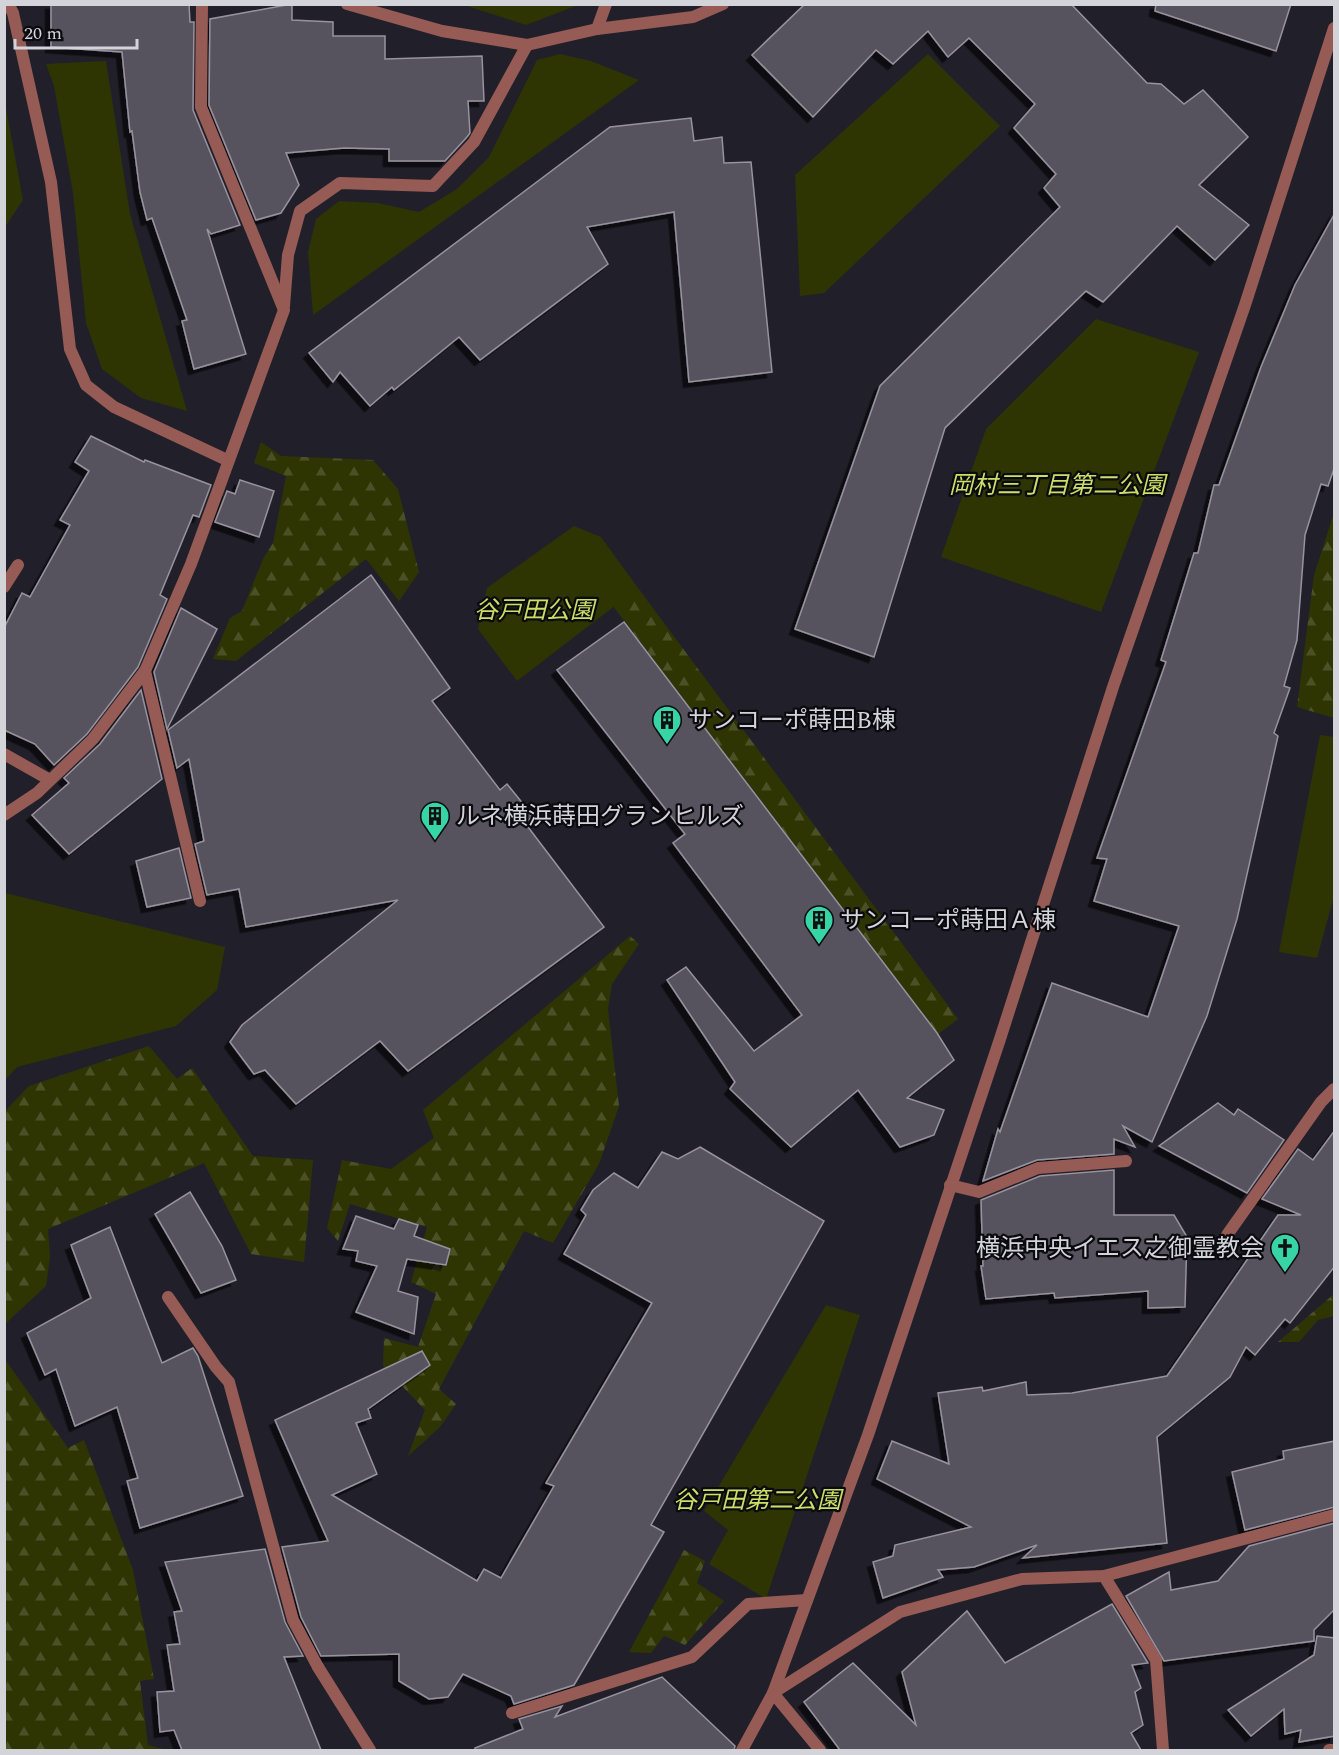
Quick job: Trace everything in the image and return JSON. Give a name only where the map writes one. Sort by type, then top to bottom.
[{"type":"street","points":[[8,4],[13,13],[51,182],[70,349],[86,385],[114,407],[227,460]]},
{"type":"street","points":[[202,4],[201,107],[284,310]]},
{"type":"street","points":[[347,4],[442,31],[526,45],[597,29],[693,17],[723,4]]},
{"type":"street","points":[[597,29],[606,4]]},
{"type":"street","points":[[742,1750],[773,1694],[868,1435],[1004,1028],[1113,687],[1245,305],[1335,28]]},
{"type":"street","points":[[4,815],[37,793],[93,739],[145,671],[191,564],[227,460],[284,310],[288,255],[300,211],[340,183],[433,186],[474,142],[526,45]]},
{"type":"street","points":[[4,587],[18,565]]},
{"type":"street","points":[[145,671],[200,902]]},
{"type":"street","points":[[4,754],[50,780]]},
{"type":"street","points":[[1227,1235],[1321,1102],[1335,1089]]},
{"type":"street","points":[[950,1185],[979,1192],[1038,1168],[1126,1161]]},
{"type":"street","points":[[168,1297],[216,1367],[229,1382],[293,1620],[318,1667],[370,1750]]},
{"type":"street","points":[[773,1694],[900,1612],[1022,1579],[1104,1576],[1335,1515]]},
{"type":"street","points":[[1104,1576],[1156,1660],[1163,1750]]},
{"type":"street","points":[[512,1713],[692,1657],[748,1604],[807,1600]]},
{"type":"street","points":[[773,1694],[820,1750]]},
{"type":"street","points":[[1329,1750],[1335,1750]]},
{"type":"green space","points":[[464,5],[578,5],[526,25]]},
{"type":"green space","points":[[560,54],[591,61],[639,80],[313,315],[308,252],[316,219],[339,201],[378,203],[419,212],[457,189],[489,157],[537,60]]},
{"type":"green space","points":[[928,54],[1000,126],[824,293],[800,296],[795,175]]},
{"type":"green space","points":[[106,61],[130,214],[187,411],[141,398],[102,369],[86,323],[73,193],[54,86],[46,64]]},
{"type":"green space","points":[[5,103],[23,200],[4,227]]},
{"type":"green space","name":"岡村三丁目第二公園","points":[[1096,319],[1199,352],[1101,612],[941,557],[986,429]]},
{"type":"green space","points":[[261,442],[281,456],[373,460],[398,489],[419,572],[399,601],[366,559],[236,661],[213,659],[230,618],[242,611],[263,559],[273,543],[286,476],[254,463]]},
{"type":"green space","points":[[1334,513],[1334,718],[1297,707],[1314,575]]},
{"type":"green space","name":"谷戸田公園","points":[[574,526],[601,537],[638,588],[517,681],[478,629],[487,588]]},
{"type":"green space","points":[[638,588],[958,1019],[938,1034],[613,606]]},
{"type":"green space","points":[[1320,735],[1334,737],[1334,896],[1317,958],[1279,952]]},
{"type":"green space","points":[[5,893],[225,947],[217,990],[176,1026],[17,1067],[5,1080]]},
{"type":"green space","points":[[630,936],[639,944],[612,984],[608,1009],[619,1106],[599,1164],[553,1243],[524,1231],[439,1389],[456,1404],[440,1427],[408,1456],[425,1410],[383,1366],[384,1338],[418,1347],[436,1294],[411,1282],[427,1227],[350,1204],[338,1241],[327,1228],[342,1160],[391,1169],[434,1138],[423,1110]]},
{"type":"green space","points":[[149,1046],[177,1079],[192,1068],[253,1156],[313,1160],[304,1262],[251,1254],[204,1163],[48,1229],[50,1257],[46,1286],[5,1324],[5,1111],[29,1086]]},
{"type":"green space","points":[[1334,1294],[1334,1316],[1318,1320],[1299,1342],[1278,1342]]},
{"type":"green space","name":"谷戸田第二公園","points":[[826,1305],[860,1315],[766,1599],[709,1564],[728,1530],[704,1511]]},
{"type":"green space","points":[[4,1358],[68,1448],[84,1440],[133,1570],[154,1679],[140,1681],[148,1745],[167,1750],[5,1750]]},
{"type":"green space","points":[[684,1550],[705,1561],[697,1583],[724,1601],[685,1645],[664,1636],[651,1653],[629,1652]]},
{"type":"building","points":[[51,4],[189,4],[190,22],[194,22],[193,110],[240,225],[211,234],[207,229],[246,354],[194,369],[182,321],[187,320],[152,218],[147,220],[140,192],[132,131],[130,132],[122,52],[51,47]]},
{"type":"building","points":[[292,4],[292,20],[333,22],[333,36],[385,36],[385,59],[482,56],[484,101],[468,101],[470,133],[445,161],[389,161],[389,149],[344,148],[286,153],[299,185],[281,213],[256,220],[209,105],[210,19]]},
{"type":"building","points":[[805,4],[1071,4],[1147,83],[1161,84],[1184,104],[1203,90],[1248,137],[1199,185],[1249,225],[1215,260],[1177,226],[1103,302],[1086,291],[945,428],[874,657],[795,629],[880,386],[1060,207],[1044,188],[1056,174],[1014,128],[1035,104],[969,38],[948,57],[928,31],[893,64],[876,50],[813,117],[752,55]]},
{"type":"building","points":[[1156,4],[1291,4],[1276,51],[1155,11]]},
{"type":"building","points":[[691,118],[694,141],[722,137],[724,163],[751,162],[772,372],[689,382],[674,212],[587,227],[608,264],[480,360],[459,337],[394,390],[392,387],[370,406],[340,372],[333,382],[309,353],[610,127]]},
{"type":"building","points":[[1335,213],[1335,466],[1328,486],[1321,484],[1305,535],[1297,640],[1284,686],[1290,688],[1274,733],[1278,736],[1237,919],[1207,1016],[1152,1142],[1123,1126],[1135,1147],[1114,1139],[1114,1154],[1037,1160],[983,1181],[998,1129],[1000,1132],[1052,983],[1148,1017],[1179,926],[1094,901],[1107,859],[1097,858],[1166,662],[1161,660],[1194,553],[1198,553],[1214,485],[1219,485],[1261,367],[1295,285]]},
{"type":"building","points":[[91,436],[144,462],[145,460],[211,485],[199,517],[193,515],[160,595],[167,599],[138,667],[87,734],[54,765],[35,744],[4,730],[4,628],[22,593],[30,597],[70,525],[60,520],[89,471],[75,462]]},
{"type":"building","points":[[240,480],[274,491],[259,537],[215,522],[227,491],[235,494]]},
{"type":"building","name":"ルネ横浜蒔田グランヒルズ","points":[[371,575],[450,688],[432,701],[500,790],[507,784],[520,800],[532,817],[525,823],[604,927],[408,1071],[380,1041],[296,1104],[265,1070],[254,1074],[230,1042],[242,1025],[398,900],[246,927],[239,889],[207,895],[195,844],[204,841],[189,759],[177,768],[168,730]]},
{"type":"building","points":[[181,608],[217,629],[167,729],[154,672]]},
{"type":"building","points":[[624,622],[937,1033],[954,1060],[907,1098],[944,1110],[934,1135],[900,1147],[858,1090],[791,1147],[730,1089],[735,1082],[667,980],[686,967],[754,1051],[802,1015],[673,843],[685,834],[557,670]]},
{"type":"building","points":[[141,690],[162,779],[69,854],[32,815],[69,783],[64,778],[100,744]]},
{"type":"building","points":[[179,848],[191,898],[147,907],[136,861]]},
{"type":"building","points":[[1218,1103],[1234,1115],[1238,1109],[1284,1140],[1247,1193],[1159,1146]]},
{"type":"building","points":[[1335,1130],[1335,1266],[1290,1323],[1285,1319],[1255,1355],[1246,1347],[1230,1377],[1157,1437],[1167,1543],[1023,1558],[1037,1545],[974,1567],[938,1570],[943,1577],[883,1598],[873,1562],[893,1556],[895,1545],[971,1527],[877,1479],[892,1441],[949,1464],[938,1393],[982,1387],[983,1391],[1026,1382],[1027,1395],[1072,1393],[1167,1376],[1278,1215],[1301,1215],[1262,1199],[1298,1149],[1313,1160]]},
{"type":"building","points":[[700,1147],[824,1221],[651,1525],[664,1532],[574,1685],[514,1704],[511,1696],[463,1674],[448,1697],[429,1699],[399,1681],[399,1654],[321,1656],[301,1617],[282,1547],[328,1541],[275,1420],[422,1351],[430,1365],[368,1409],[371,1418],[356,1423],[377,1474],[332,1495],[477,1581],[484,1569],[501,1578],[554,1486],[546,1483],[652,1303],[564,1254],[586,1215],[581,1210],[593,1190],[614,1173],[638,1188],[662,1152],[678,1159]]},
{"type":"building","points":[[1114,1170],[1114,1215],[1174,1215],[1187,1237],[1185,1307],[1148,1308],[1148,1291],[1055,1298],[1054,1293],[986,1299],[981,1266],[983,1266],[981,1200],[1040,1176]]},
{"type":"building","points":[[190,1192],[222,1246],[236,1280],[201,1293],[155,1214]]},
{"type":"building","points":[[356,1216],[394,1229],[399,1219],[418,1225],[414,1236],[450,1249],[446,1265],[407,1259],[398,1291],[418,1297],[414,1334],[356,1312],[377,1266],[356,1261],[358,1251],[343,1249]]},
{"type":"building","points":[[110,1227],[162,1363],[193,1348],[198,1356],[243,1496],[140,1528],[127,1481],[138,1478],[117,1407],[75,1426],[56,1369],[45,1375],[27,1333],[91,1298],[71,1245]]},
{"type":"building","points":[[1335,1441],[1335,1507],[1245,1530],[1232,1472],[1284,1459],[1283,1451]]},
{"type":"building","points":[[1335,1523],[1335,1609],[1314,1630],[1314,1641],[1164,1661],[1126,1596],[1169,1572],[1171,1590],[1218,1581],[1249,1546]]},
{"type":"building","points":[[265,1549],[285,1622],[303,1656],[284,1657],[321,1750],[182,1750],[174,1730],[160,1732],[157,1692],[174,1691],[167,1645],[180,1644],[174,1612],[182,1611],[165,1562]]},
{"type":"building","points":[[1112,1604],[1148,1663],[1132,1665],[1141,1688],[1135,1692],[1143,1725],[1131,1733],[1141,1750],[840,1750],[804,1702],[853,1663],[916,1725],[902,1672],[967,1611],[1005,1663]]},
{"type":"building","points":[[1317,1636],[1335,1638],[1335,1736],[1299,1742],[1301,1730],[1285,1734],[1284,1709],[1251,1736],[1228,1710],[1314,1655]]},
{"type":"building","points":[[662,1677],[735,1746],[734,1750],[475,1750],[475,1748],[523,1729],[519,1719],[562,1706],[555,1717]]},
{"type":"place","name":"サンコーポ蒔田B棟","points":[[667,746]]},
{"type":"place","name":"ルネ横浜蒔田グランヒルズ","points":[[435,842]]},
{"type":"place","name":"サンコーポ蒔田Ａ棟","points":[[819,946]]},
{"type":"place","name":"横浜中央イエス之御霊教会","points":[[1285,1274]]}]
